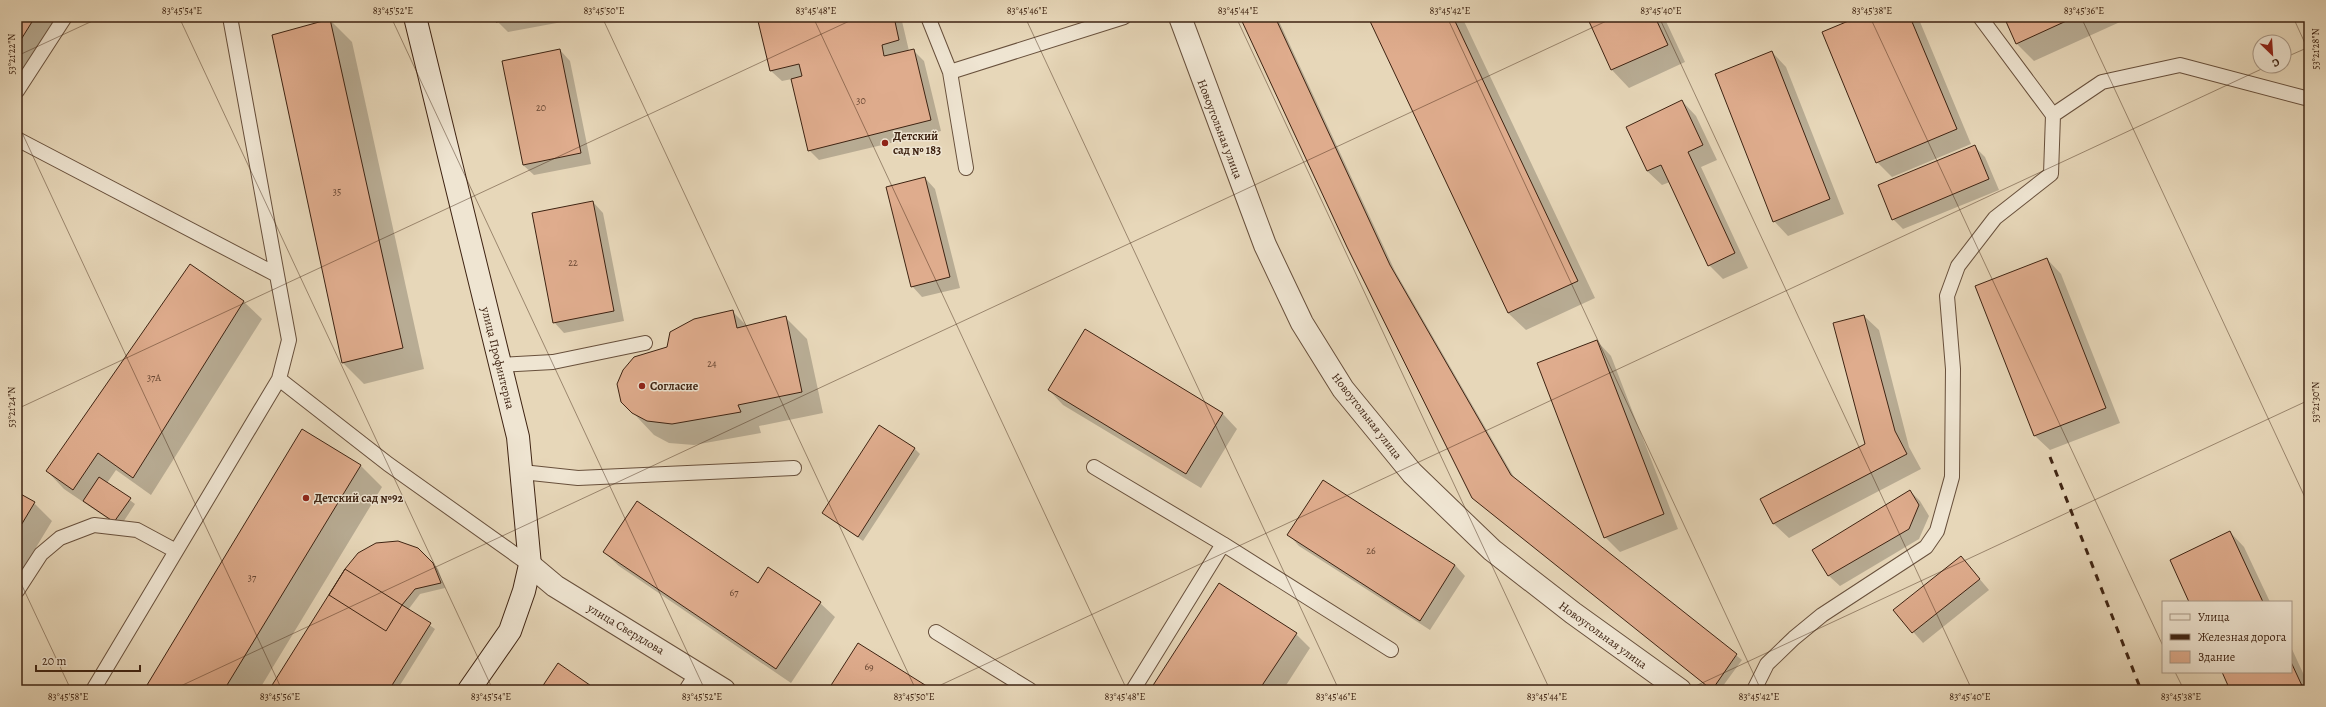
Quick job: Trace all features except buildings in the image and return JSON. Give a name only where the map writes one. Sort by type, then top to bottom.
[{"type":"street","name":"улица Профинтерна","points":[[415,17],[518,437],[530,565],[524,591],[510,631],[469,690]]},
{"type":"street","name":"Новоугольная улица","points":[[1180,17],[1265,245],[1302,323],[1343,389],[1412,473],[1492,550],[1573,613],[1680,690]]},
{"type":"street","name":"улица Свердлова","points":[[530,565],[555,586],[691,681],[724,690]]},
{"type":"lane","points":[[17,91],[65,17]]},
{"type":"lane","points":[[93,690],[279,379],[289,340],[230,17]]},
{"type":"lane","points":[[928,17],[950,72],[966,168]]},
{"type":"lane","points":[[950,72],[1124,17]]},
{"type":"lane","points":[[1754,690],[1767,664],[1794,638],[1822,615],[1926,547],[1937,530],[1952,477],[1953,368],[1947,296],[1958,266],[1995,218],[2051,174],[2053,115],[1980,17]]},
{"type":"lane","points":[[2053,115],[2102,82],[2180,65],[2309,99]]},
{"type":"lane","points":[[17,139],[277,275]]},
{"type":"lane","points":[[500,365],[552,362],[645,343]]},
{"type":"lane","points":[[279,379],[388,464],[530,565]]},
{"type":"lane","points":[[1094,467],[1223,544],[1390,650]]},
{"type":"lane","points":[[522,472],[578,478],[794,468]]},
{"type":"lane","points":[[17,591],[41,554],[60,538],[94,525],[137,530],[176,550]]},
{"type":"lane","points":[[1133,690],[1223,544]]},
{"type":"lane","points":[[936,632],[1030,690]]},
{"type":"railway","points":[[2050,457],[2141,690]]},
{"type":"place","name":"Детский сад № 183","points":[[885,143]]},
{"type":"place","name":"Согласие","points":[[642,386]]},
{"type":"place","name":"Детский сад №92","points":[[306,498]]}]
